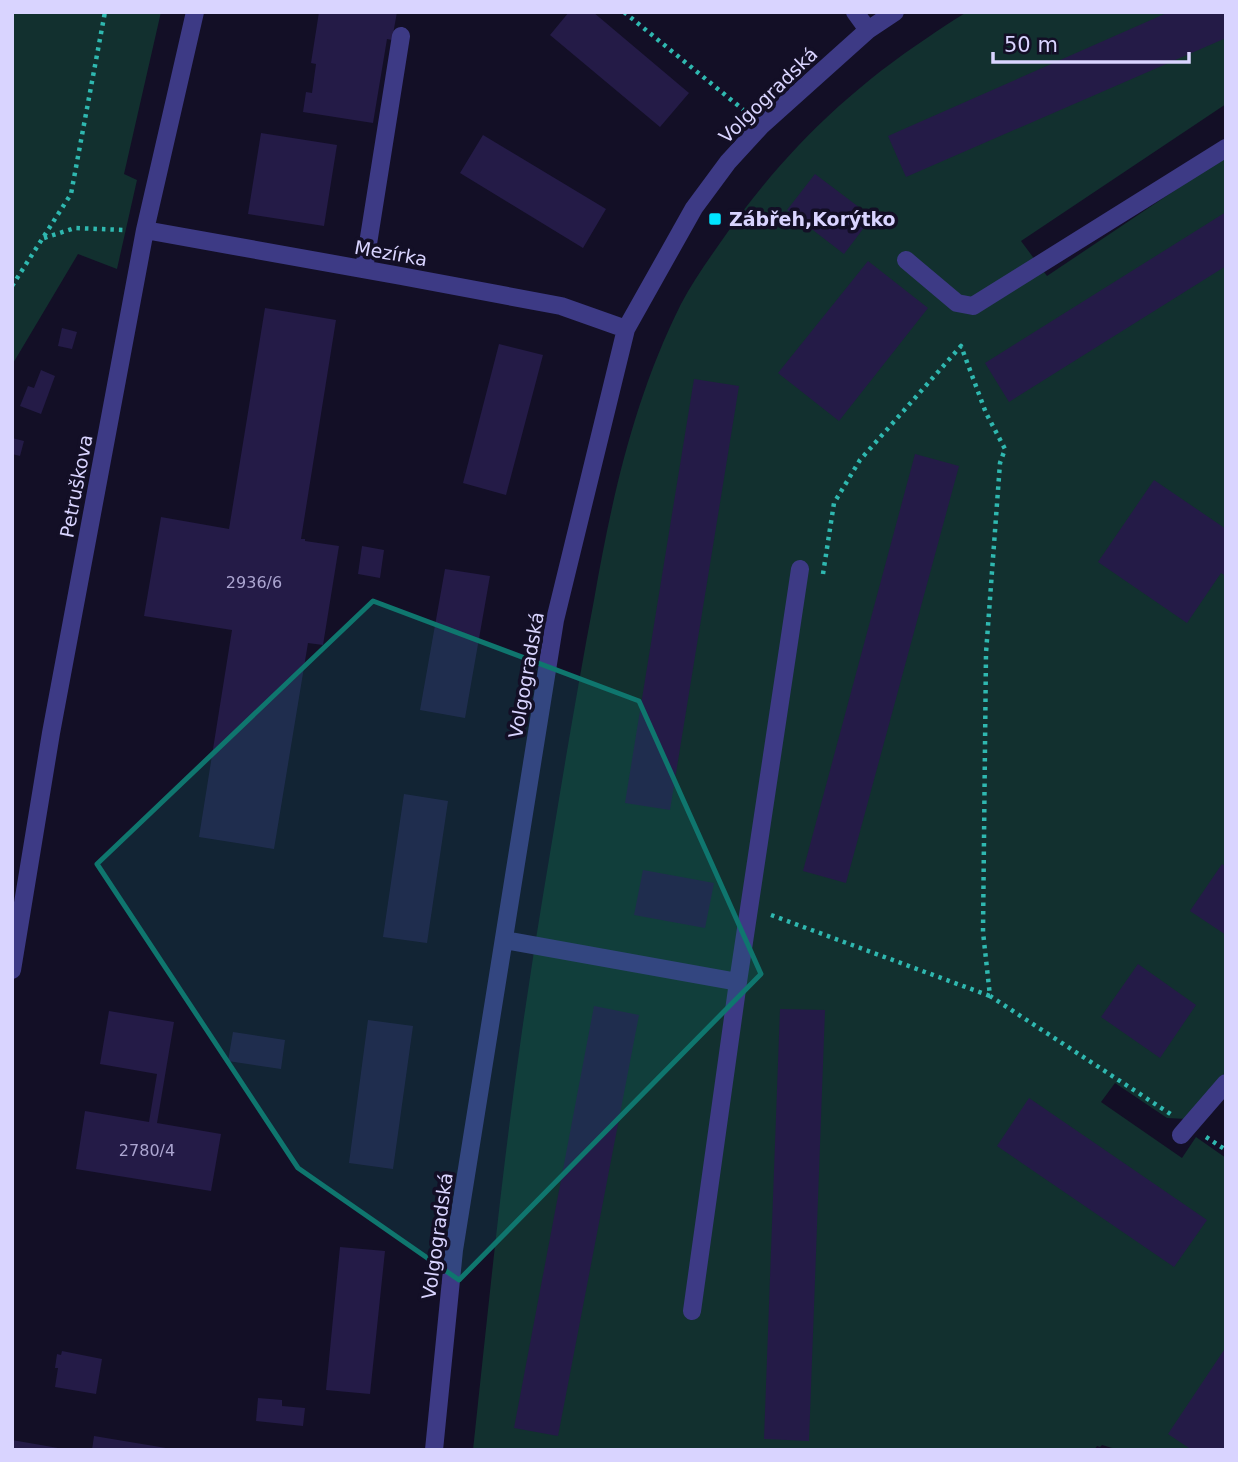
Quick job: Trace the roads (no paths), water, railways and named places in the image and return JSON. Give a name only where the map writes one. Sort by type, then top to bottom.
[{"type":"street","name":"Petruškova","points":[[12,970],[51,733],[145,230],[195,12]]},
{"type":"street","points":[[855,12],[868,30]]},
{"type":"street","name":"Volgogradská","points":[[434,1450],[454,1250],[555,620],[626,329],[694,208],[728,163],[762,125],[868,30],[895,12]]},
{"type":"street","points":[[364,269],[401,36]]},
{"type":"street","points":[[906,260],[957,303],[973,306],[1226,148]]},
{"type":"street","name":"Mezírka","points":[[145,230],[561,306],[626,329]]},
{"type":"street","points":[[692,1311],[800,569]]},
{"type":"street","points":[[504,940],[738,982]]},
{"type":"street","points":[[1185,1131],[1226,1083]]},
{"type":"place","name":"Zábřeh,Korýtko","points":[[715,219]]}]
